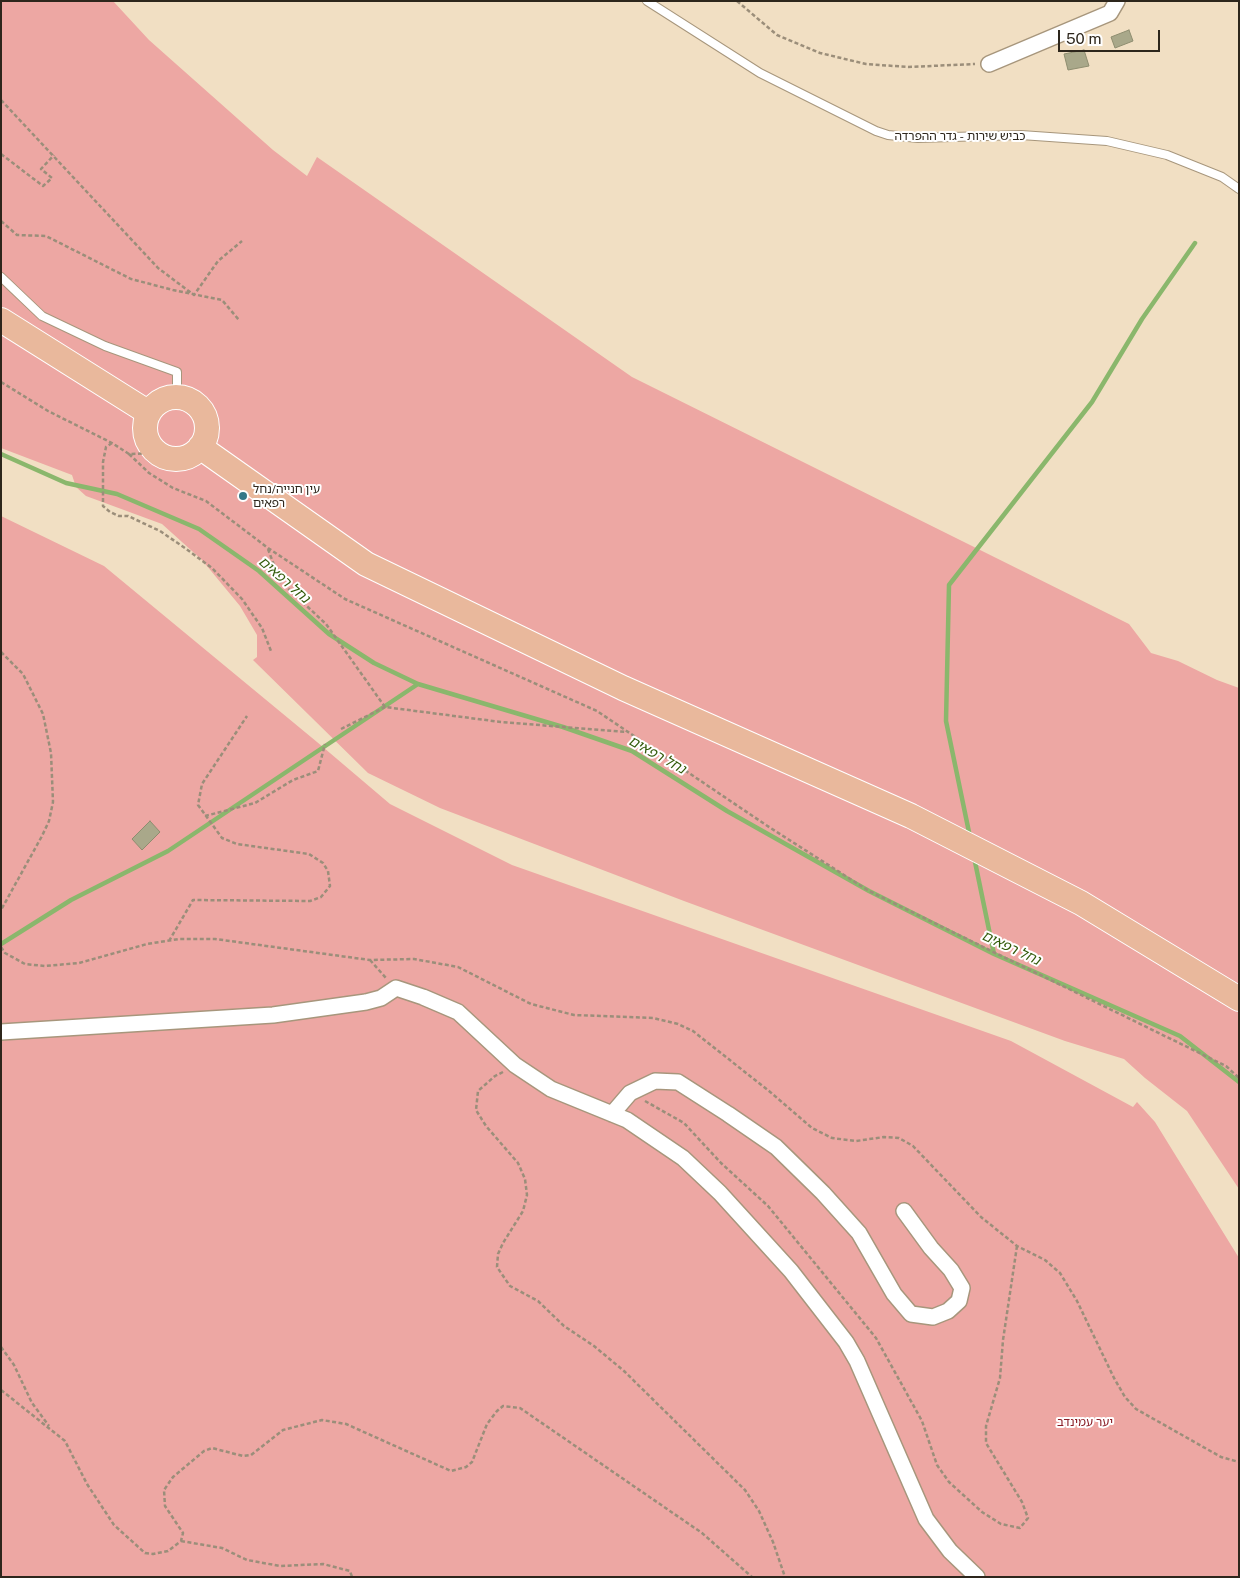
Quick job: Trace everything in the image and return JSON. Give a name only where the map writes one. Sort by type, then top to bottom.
[{"type":"main road","points":[[1,320],[149,413]]},
{"type":"main road","points":[[177,397],[191,400],[198,406],[207,421],[207,430],[200,447],[193,454],[185,458],[175,459],[157,452],[147,439],[145,430],[149,413],[155,405],[163,400],[177,397]]},
{"type":"main road","points":[[200,447],[366,564],[623,688],[910,816],[1081,903],[1239,999]]},
{"type":"street","points":[[989,64],[1110,13],[1117,1]]},
{"type":"street","points":[[1,1032],[273,1015],[366,1002],[381,998],[396,988],[423,996],[458,1012],[515,1065],[551,1089],[627,1120],[683,1158],[720,1193],[791,1271],[846,1342],[857,1361],[926,1519],[950,1551],[977,1577]]},
{"type":"street","points":[[612,1114],[630,1093],[654,1081],[678,1082],[776,1147],[823,1193],[859,1233],[894,1294],[911,1314],[933,1318],[948,1311],[959,1302],[962,1288],[904,1211]]},
{"type":"lane","name":"כביש שירות - גדר ההפרדה","points":[[646,1],[760,72],[876,132],[918,138],[1021,135],[1106,141],[1167,155],[1222,178],[1239,189]]},
{"type":"lane","points":[[1,277],[42,316],[105,346],[177,372],[177,397]]},
{"type":"path","points":[[737,1],[778,35],[820,53],[882,66],[989,64]]},
{"type":"path","points":[[1,100],[158,268],[194,295]]},
{"type":"path","points":[[1,154],[43,186],[52,178],[41,169],[54,155]]},
{"type":"path","points":[[1,221],[18,235],[46,236],[131,279],[222,300],[239,320]]},
{"type":"path","points":[[194,295],[218,261],[242,241]]},
{"type":"path","points":[[1,382],[48,411],[112,443],[129,454],[149,473],[173,488],[206,501],[268,548],[345,599],[597,710],[766,825],[869,891],[1226,1066],[1239,1078]]},
{"type":"path","points":[[112,443],[106,447],[104,454],[103,506],[119,516],[128,516],[160,531],[212,568],[242,599],[262,628],[271,651]]},
{"type":"path","points":[[129,454],[157,452]]},
{"type":"path","points":[[268,548],[280,581],[326,624],[385,707]]},
{"type":"path","points":[[1,652],[23,674],[43,714],[51,753],[53,802],[49,821],[42,836],[1,910]]},
{"type":"path","points":[[341,729],[385,707],[501,722],[628,732]]},
{"type":"path","points":[[169,941],[194,900],[310,901],[321,897],[330,886],[328,871],[323,863],[309,854],[237,844],[222,838],[198,805],[202,784],[247,716]]},
{"type":"path","points":[[205,816],[255,803],[293,780],[318,771],[325,744]]},
{"type":"path","points":[[1,947],[5,953],[25,964],[45,966],[79,962],[147,944],[179,939],[216,939],[370,960],[414,959],[458,967],[531,1004],[574,1015],[653,1018],[678,1024],[693,1032],[812,1128],[832,1138],[856,1141],[891,1137],[899,1138],[913,1146],[980,1217],[1017,1246],[1045,1260],[1060,1273],[1077,1301],[1114,1378],[1125,1397],[1136,1409],[1221,1457],[1239,1462]]},
{"type":"path","points":[[370,960],[396,988]]},
{"type":"path","points":[[515,1065],[495,1076],[478,1091],[476,1110],[486,1126],[518,1163],[525,1179],[527,1195],[524,1211],[503,1243],[498,1254],[497,1267],[510,1286],[538,1301],[564,1326],[594,1346],[624,1371],[745,1490],[759,1511],[773,1542],[785,1577]]},
{"type":"path","points":[[630,1093],[684,1123],[721,1163],[768,1206],[876,1338],[922,1421],[937,1466],[949,1482],[982,1512],[1001,1524],[1020,1528],[1028,1518],[1022,1502],[986,1443],[986,1426],[1000,1378],[1003,1340],[1017,1246]]},
{"type":"path","points":[[1,1347],[14,1365],[32,1403],[46,1423],[65,1441],[87,1484],[114,1525],[145,1553],[152,1554],[168,1551],[181,1540],[183,1533],[165,1506],[164,1490],[173,1477],[204,1450],[212,1448],[243,1456],[251,1455],[282,1430],[322,1420],[346,1424],[451,1471],[466,1467],[472,1462],[487,1424],[497,1411],[504,1406],[520,1408],[702,1533],[752,1577]]},
{"type":"path","points":[[1,1390],[65,1441]]},
{"type":"path","points":[[181,1540],[222,1548],[247,1560],[280,1566],[323,1564],[350,1571],[352,1577]]},
{"type":"green space","points":[[1,1],[113,1],[149,40],[273,150],[307,176],[317,157],[632,377],[1129,624],[1151,653],[1178,661],[1217,680],[1239,688],[1239,1189],[1187,1111],[1124,1059],[1065,1041],[684,901],[440,808],[368,773],[253,660],[257,657],[257,635],[240,606],[202,560],[162,524],[86,496],[76,487],[72,475],[1,448]]},
{"type":"green space","name":"יער עמינדב","points":[[1,516],[104,566],[390,804],[512,865],[1011,1041],[1133,1107],[1137,1102],[1155,1122],[1239,1258],[1239,1577],[1,1577]]},
{"type":"building","points":[[1129,30],[1133,41],[1115,48],[1111,37]]},
{"type":"building","points":[[1084,50],[1089,66],[1068,70],[1064,54]]},
{"type":"building","points":[[150,821],[160,832],[142,850],[132,839]]},
{"type":"waterway","points":[[970,837],[946,721],[949,585],[1092,402],[1142,319],[1195,243]]},
{"type":"waterway","name":"נחל רפאים","points":[[1,454],[66,483],[117,494],[199,529],[259,571],[329,634],[374,663],[418,684],[563,727],[632,751],[727,811],[869,891],[994,954],[1180,1036],[1239,1082]]},
{"type":"waterway","points":[[1,944],[71,900],[168,851],[418,684]]},
{"type":"waterway","points":[[974,857],[994,954]]},
{"type":"place","name":"עין חנייה/נחל רפאים","points":[[243,496]]}]
